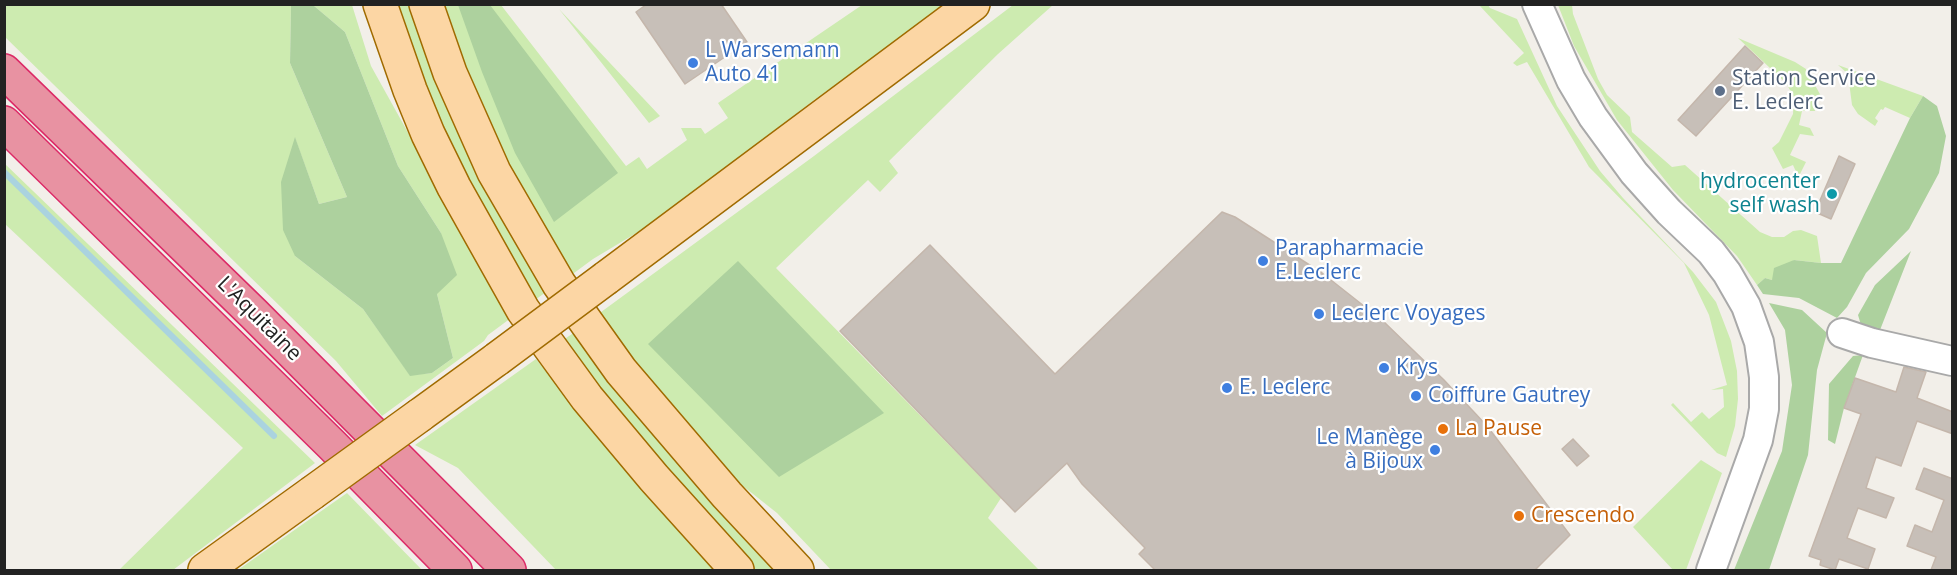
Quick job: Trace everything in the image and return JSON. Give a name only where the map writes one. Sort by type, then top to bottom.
[{"type":"highway","name":"L'Aquitaine","points":[[4,71],[254,314],[509,570]]},
{"type":"highway","name":"L'Aquitaine","points":[[4,123],[324,437],[455,570]]},
{"type":"main road","points":[[380,4],[428,134],[454,188],[523,310],[587,398],[654,478],[737,570]]},
{"type":"main road","points":[[426,4],[450,73],[494,172],[559,284],[621,371],[727,495],[797,570]]},
{"type":"main road","points":[[205,570],[497,359],[973,4]]},
{"type":"street","points":[[1537,4],[1571,80],[1593,117],[1634,173],[1669,212],[1711,252],[1727,273],[1746,306],[1759,342],[1764,377],[1764,398],[1758,440],[1711,570]]},
{"type":"street","points":[[1842,333],[1872,343],[1953,361]]},
{"type":"green space","points":[[5,5],[291,5],[290,63],[347,197],[319,204],[295,138],[295,256],[363,309],[410,375],[432,373],[453,358],[437,294],[441,233],[398,166],[345,32],[313,5],[352,5],[371,66],[511,318],[488,335],[484,341],[382,416],[336,361],[5,37]]},
{"type":"green space","points":[[291,5],[313,5],[345,32],[398,166],[441,233],[457,275],[437,294],[453,358],[432,373],[410,376],[363,309],[295,256],[283,230],[281,182],[295,137],[319,204],[347,197],[290,63]]},
{"type":"green space","points":[[391,5],[412,5],[549,290],[532,302],[447,148]]},
{"type":"green space","points":[[441,5],[501,5],[626,166],[639,157],[647,169],[687,140],[681,128],[701,128],[705,134],[728,118],[718,103],[862,5],[948,5],[814,100],[658,220],[593,259],[570,276],[482,120]]},
{"type":"green space","points":[[458,5],[490,5],[618,173],[554,222],[515,153]]},
{"type":"green space","points":[[1013,5],[1053,5],[998,54],[889,161],[898,173],[880,192],[868,180],[776,268],[1001,498],[988,518],[1039,570],[831,570],[777,513],[724,471],[597,315],[814,156]]},
{"type":"green space","points":[[1479,5],[1488,5],[1490,8],[1517,19],[1557,106],[1600,171],[1693,272],[1716,302],[1731,341],[1737,371],[1738,399],[1735,426],[1726,457],[1717,453],[1671,405],[1673,403],[1691,422],[1702,412],[1709,419],[1724,407],[1723,389],[1711,390],[1727,385],[1709,315],[1684,263],[1589,167],[1527,62],[1517,66],[1513,63],[1524,53]]},
{"type":"green space","points":[[1558,5],[1572,5],[1573,14],[1598,79],[1607,95],[1630,117],[1632,132],[1672,167],[1685,165],[1760,232],[1772,237],[1784,237],[1793,231],[1801,230],[1817,236],[1821,263],[1794,260],[1772,280],[1765,278],[1757,285],[1737,256],[1673,190],[1617,120],[1574,46]]},
{"type":"green space","points":[[559,9],[660,116],[649,123]]},
{"type":"green space","points":[[1738,38],[1795,62],[1806,69],[1821,96],[1814,104],[1815,111],[1802,111],[1799,125],[1810,128],[1814,136],[1800,134],[1790,155],[1806,162],[1796,182],[1792,183],[1788,178],[1797,174],[1793,165],[1783,169],[1772,148],[1779,142],[1793,114],[1794,97],[1786,83]]},
{"type":"green space","points":[[1838,65],[1923,96],[1910,118],[1885,107],[1875,118],[1878,121],[1875,126],[1858,114],[1852,105],[1848,74]]},
{"type":"green space","points":[[1923,96],[1937,106],[1946,136],[1939,173],[1909,229],[1866,273],[1847,307],[1837,318],[1799,298],[1763,294],[1757,285],[1765,278],[1772,280],[1774,268],[1794,260],[1841,263],[1910,118]]},
{"type":"green space","points":[[4,163],[315,463],[173,570],[119,570],[243,448],[5,224]]},
{"type":"green space","points":[[1911,251],[1880,330],[1861,325],[1858,315],[1875,285]]},
{"type":"green space","points":[[738,261],[884,413],[779,477],[648,344]]},
{"type":"green space","points":[[1769,303],[1802,310],[1827,333],[1817,370],[1808,455],[1769,570],[1734,570],[1782,451],[1792,385],[1785,330]]},
{"type":"green space","points":[[575,332],[780,570],[753,570],[560,342]]},
{"type":"green space","points":[[1863,355],[1844,408],[1835,444],[1828,440],[1829,384],[1853,356]]},
{"type":"green space","points":[[536,359],[593,430],[718,570],[556,570],[458,468],[415,445]]},
{"type":"green space","points":[[1701,460],[1722,473],[1686,570],[1673,570],[1633,527]]},
{"type":"green space","points":[[347,493],[422,570],[238,570],[327,507]]},
{"type":"building","name":"L Warsemann Auto 41","points":[[647,4],[721,4],[747,42],[685,84],[636,12]]},
{"type":"building","name":"Station Service E. Leclerc","points":[[1745,46],[1763,63],[1696,136],[1678,120]]},
{"type":"building","name":"hydrocenter self wash","points":[[1839,156],[1855,164],[1831,219],[1815,212]]},
{"type":"building","name":"E. Leclerc","points":[[1222,212],[1235,217],[1322,273],[1383,321],[1444,380],[1487,426],[1570,535],[1535,570],[1155,570],[1139,554],[1145,548],[1082,484],[1067,463],[1015,512],[840,331],[930,245],[1055,374]]},
{"type":"building","points":[[1904,367],[1926,372],[1917,398],[1953,412],[1953,434],[1917,421],[1901,466],[1876,457],[1866,488],[1894,498],[1886,518],[1858,508],[1847,538],[1875,549],[1868,569],[1839,559],[1835,570],[1820,565],[1821,560],[1809,556],[1861,414],[1844,408],[1855,378],[1896,392]]},
{"type":"building","points":[[1573,439],[1589,456],[1577,466],[1562,449]]},
{"type":"building","points":[[1924,468],[1953,479],[1953,570],[1931,570],[1936,557],[1907,546],[1915,525],[1932,532],[1944,500],[1916,489]]},
{"type":"waterway","points":[[4,172],[274,436]]},
{"type":"place","name":"L Warsemann Auto 41","points":[[693,63]]},
{"type":"place","name":"Station Service E. Leclerc","points":[[1720,91]]},
{"type":"place","name":"hydrocenter self wash","points":[[1832,194]]},
{"type":"place","name":"Parapharmacie E.Leclerc","points":[[1263,261]]},
{"type":"place","name":"Leclerc Voyages","points":[[1319,314]]},
{"type":"place","name":"Krys","points":[[1384,368]]},
{"type":"place","name":"E. Leclerc","points":[[1227,388]]},
{"type":"place","name":"Coiffure Gautrey","points":[[1416,396]]},
{"type":"place","name":"La Pause","points":[[1443,429]]},
{"type":"place","name":"Le Manège à Bijoux","points":[[1435,450]]},
{"type":"place","name":"Crescendo","points":[[1519,516]]}]
